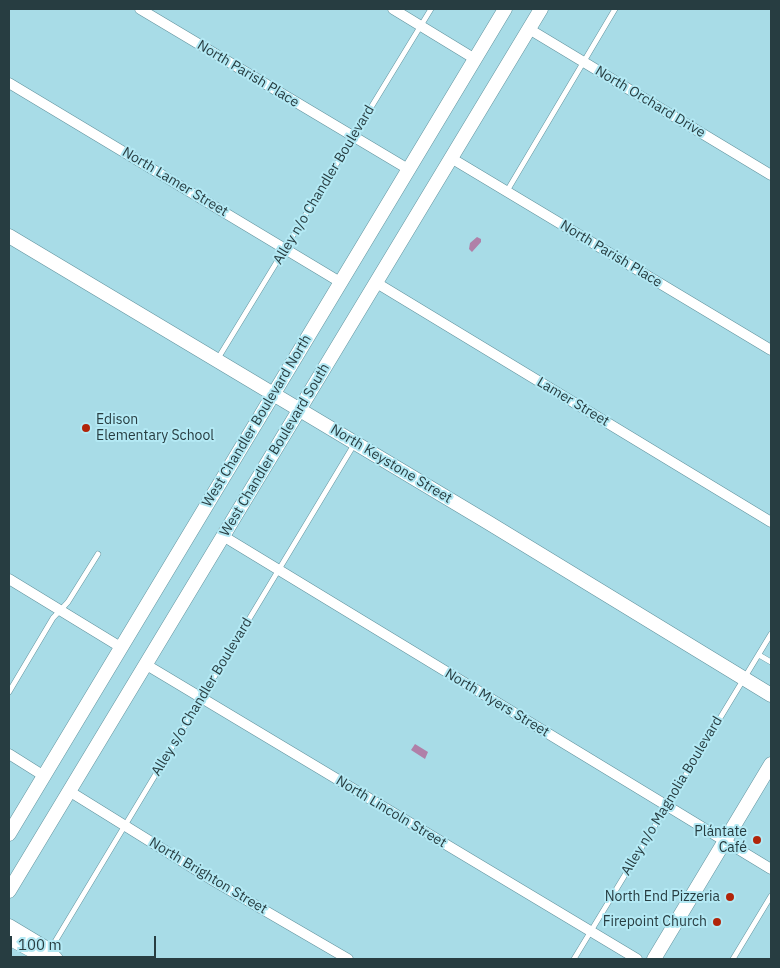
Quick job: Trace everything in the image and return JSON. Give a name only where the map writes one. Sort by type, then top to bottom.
[{"type":"main road","name":"West Chandler Boulevard North","points":[[9,834],[505,9]]},
{"type":"main road","name":"West Chandler Boulevard South","points":[[9,891],[541,9]]},
{"type":"main road","name":"North Keystone Street","points":[[9,238],[355,442],[771,695]]},
{"type":"main road","points":[[654,959],[771,764]]},
{"type":"main road","points":[[9,926],[51,957]]},
{"type":"main road","points":[[9,938],[51,957]]},
{"type":"main road","points":[[9,945],[33,959]]},
{"type":"street","name":"North Parish Place","points":[[140,9],[408,169]]},
{"type":"street","points":[[393,9],[476,59]]},
{"type":"street","name":"North Orchard Drive","points":[[529,29],[771,175]]},
{"type":"street","name":"North Lamer Street","points":[[9,83],[340,282]]},
{"type":"street","name":"North Parish Place","points":[[452,158],[771,350]]},
{"type":"street","name":"Lamer Street","points":[[375,282],[771,522]]},
{"type":"street","name":"North Myers Street","points":[[223,536],[771,869]]},
{"type":"street","points":[[9,580],[122,648]]},
{"type":"street","name":"North Lincoln Street","points":[[145,664],[637,959]]},
{"type":"street","points":[[9,754],[44,776]]},
{"type":"street","name":"North Brighton Street","points":[[69,791],[348,959]]},
{"type":"lane","name":"Alley n/o Chandler Boulevard","points":[[217,361],[430,9]]},
{"type":"lane","points":[[506,192],[615,9]]},
{"type":"lane","name":"Alley s/o Chandler Boulevard","points":[[51,957],[125,826],[355,442]]},
{"type":"lane","points":[[9,692],[53,618],[98,554]]},
{"type":"lane","name":"Alley n/o Magnolia Boulevard","points":[[574,959],[771,634]]},
{"type":"lane","points":[[758,654],[771,662]]},
{"type":"lane","points":[[733,959],[771,896]]},
{"type":"shaded area","points":[[477,237],[481,239],[481,242],[472,252],[469,249],[470,243]]},
{"type":"shaded area","points":[[415,744],[428,752],[425,759],[411,750]]},
{"type":"place","name":"Edison Elementary School","points":[[86,428]]},
{"type":"place","name":"Plántate Café","points":[[757,840]]},
{"type":"place","name":"North End Pizzeria","points":[[730,897]]},
{"type":"place","name":"Firepoint Church","points":[[717,922]]}]
